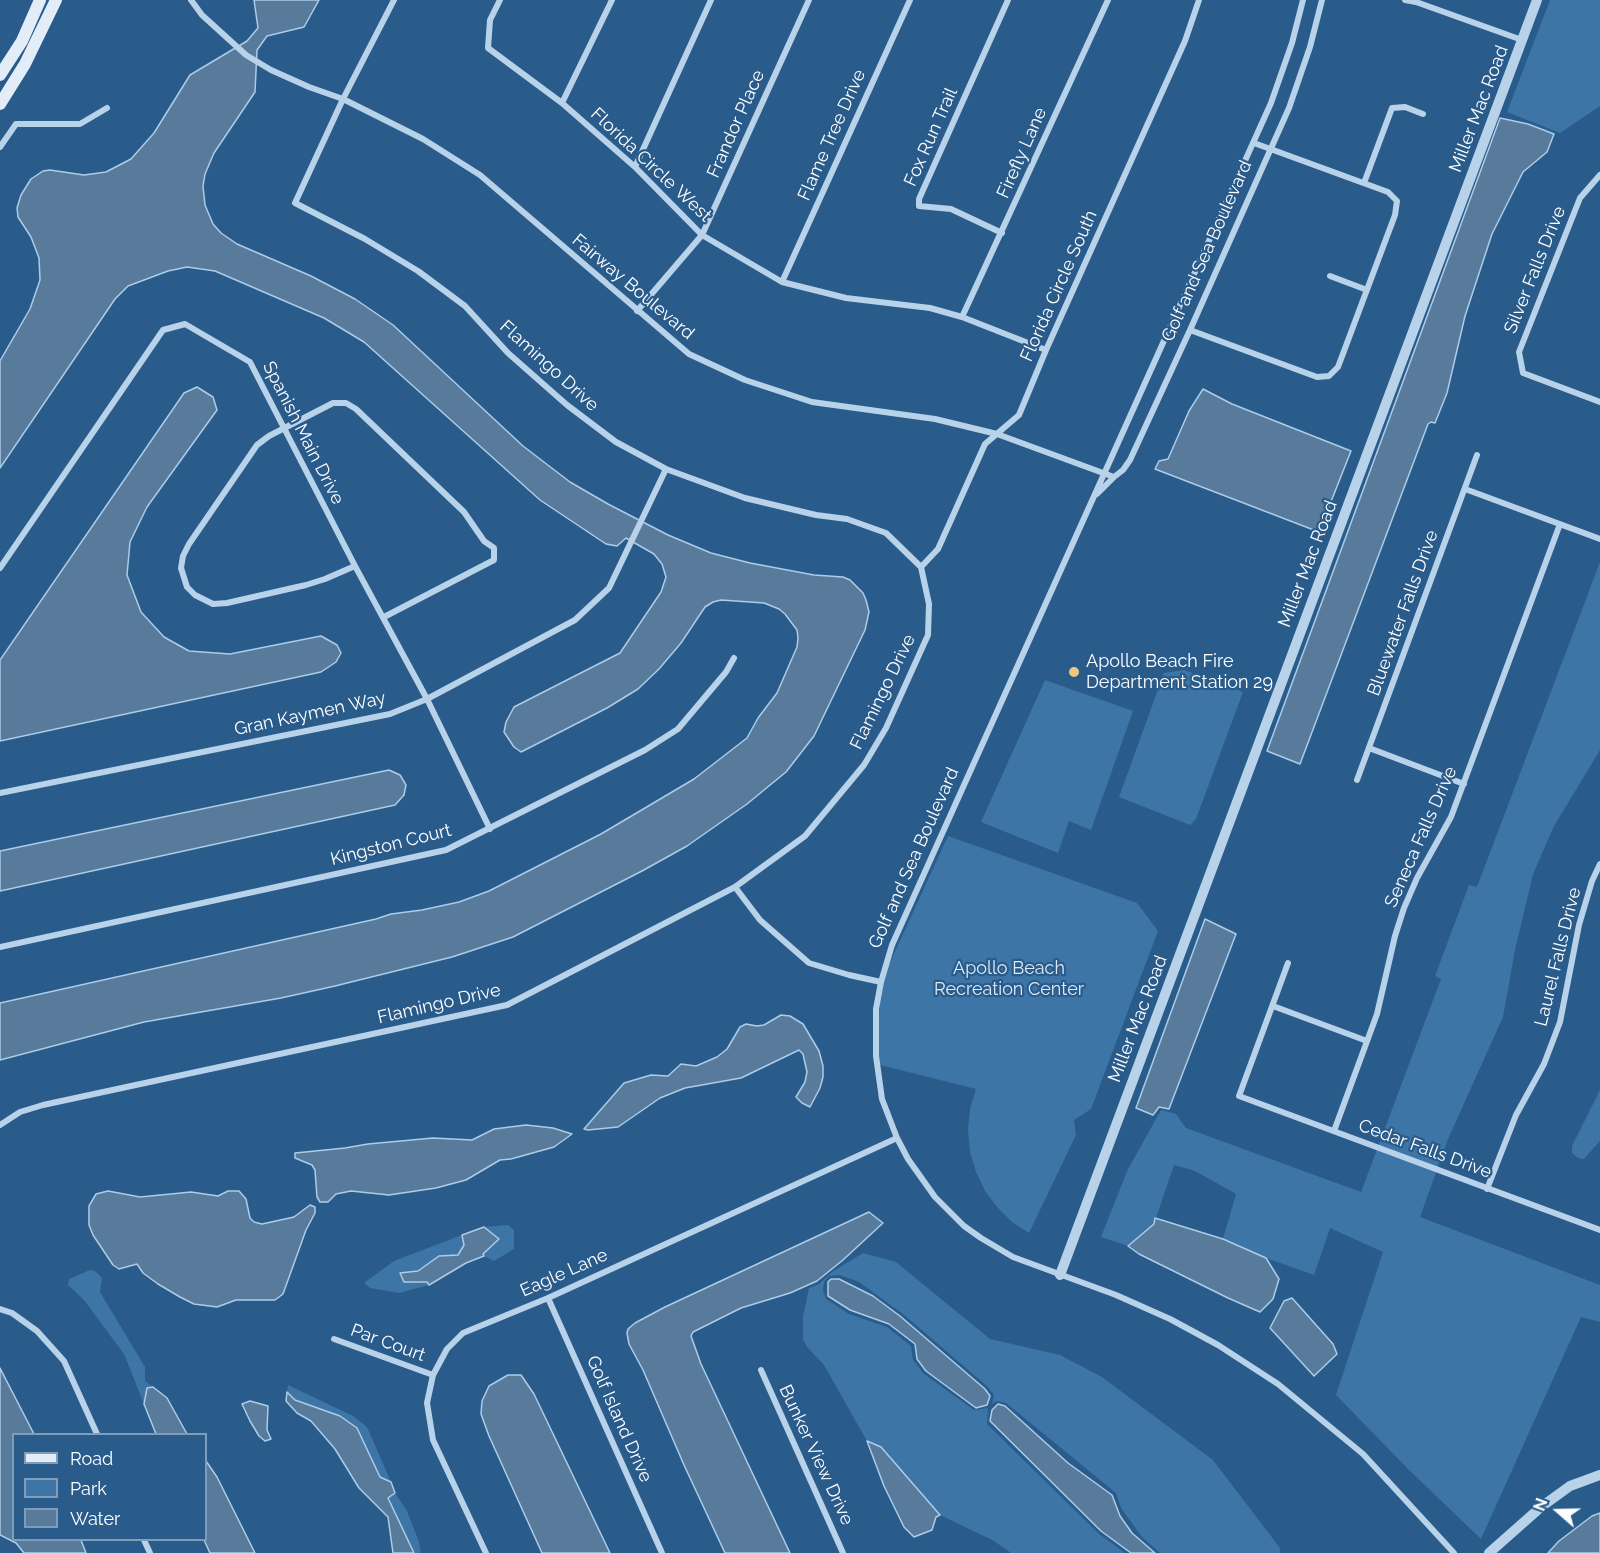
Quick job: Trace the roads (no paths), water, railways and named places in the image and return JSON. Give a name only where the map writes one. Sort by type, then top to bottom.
[{"type":"main road","points":[[0,75],[22,41],[40,0]]},
{"type":"main road","points":[[0,104],[25,64],[56,0]]},
{"type":"street","name":"Fairway Boulevard","points":[[190,0],[223,36],[246,55],[271,70],[343,99],[423,139],[480,175],[689,354],[745,380],[812,402],[935,419],[997,434],[1114,477]]},
{"type":"street","name":"Flamingo Drive","points":[[0,1125],[20,1112],[43,1105],[507,1005],[735,887],[805,836],[864,765],[886,728],[928,635],[929,604],[921,567],[886,533],[847,519],[816,515],[745,498],[666,469],[616,442],[567,405],[508,353],[465,306],[418,271],[365,239],[295,203],[343,99],[394,0]]},
{"type":"street","name":"Florida Circle West","points":[[500,0],[490,20],[488,48],[562,103],[635,167],[702,235],[782,282],[846,298],[930,308],[962,317],[1046,350]]},
{"type":"street","points":[[562,103],[612,0]]},
{"type":"street","points":[[635,167],[711,0]]},
{"type":"street","name":"Frandor Place","points":[[637,311],[702,235],[808,0]]},
{"type":"street","name":"Flame Tree Drive","points":[[782,282],[910,0]]},
{"type":"street","name":"Fox Run Trail","points":[[1002,233],[951,209],[919,206],[919,199],[1008,0]]},
{"type":"street","name":"Firefly Lane","points":[[962,317],[1108,0]]},
{"type":"street","name":"Florida Circle South","points":[[921,567],[938,549],[984,444],[1019,415],[1185,41],[1198,0]]},
{"type":"street","name":"Golf and Sea Boulevard","points":[[1302,0],[1283,71],[1254,143],[892,945],[876,1009],[876,1056],[882,1099],[897,1138],[920,1177],[948,1212],[964,1226],[1012,1257],[1116,1295],[1170,1319],[1218,1345],[1278,1384],[1363,1454],[1454,1553]]},
{"type":"street","name":"Golf and Sea Boulevard","points":[[1093,500],[1130,460],[1190,330],[1272,148],[1302,73],[1322,0]]},
{"type":"street","points":[[1405,0],[1416,1],[1522,40]]},
{"type":"street","name":"Miller Mac Road","points":[[1060,1275],[1537,0]]},
{"type":"street","points":[[1364,183],[1392,108],[1405,107],[1423,114]]},
{"type":"street","points":[[0,147],[16,124],[80,124],[107,108]]},
{"type":"street","points":[[1190,330],[1317,377],[1329,376],[1338,367],[1395,215],[1397,201],[1388,192],[1254,143]]},
{"type":"street","name":"Silver Falls Drive","points":[[1600,175],[1580,198],[1519,352],[1523,373],[1600,402]]},
{"type":"street","points":[[1330,276],[1367,290]]},
{"type":"street","name":"Spanish Main Drive","points":[[0,568],[163,330],[185,324],[250,362],[355,566],[427,699],[490,829]]},
{"type":"street","points":[[355,566],[306,585],[227,603],[213,604],[195,595],[187,587],[181,568],[183,556],[189,544],[257,445],[284,428],[333,403],[346,403],[356,409],[464,512],[484,541],[494,548],[494,560],[384,617]]},
{"type":"street","name":"Bluewater Falls Drive","points":[[1357,780],[1477,455]]},
{"type":"street","name":"Gran Kaymen Way","points":[[0,793],[390,714],[427,699],[575,620],[609,588],[666,469]]},
{"type":"street","points":[[1465,489],[1600,539]]},
{"type":"street","name":"Seneca Falls Drive","points":[[1334,1131],[1377,1014],[1395,936],[1404,908],[1451,816],[1464,784],[1560,524]]},
{"type":"street","name":"Kingston Court","points":[[0,947],[446,850],[645,750],[678,729],[726,672],[734,658]]},
{"type":"street","points":[[1369,748],[1464,784]]},
{"type":"street","name":"Laurel Falls Drive","points":[[1487,1189],[1516,1115],[1544,1064],[1556,1034],[1579,925],[1600,864]]},
{"type":"street","points":[[735,887],[760,920],[809,963],[881,982]]},
{"type":"street","points":[[1288,963],[1273,1006],[1367,1041]]},
{"type":"street","name":"Cedar Falls Drive","points":[[1273,1006],[1239,1096],[1600,1230]]},
{"type":"street","name":"Eagle Lane","points":[[486,1553],[433,1440],[427,1403],[433,1376],[447,1349],[463,1332],[548,1298],[897,1138]]},
{"type":"street","name":"Golf Island Drive","points":[[548,1298],[662,1553]]},
{"type":"street","points":[[0,1309],[12,1313],[37,1331],[64,1361],[97,1433]]},
{"type":"street","name":"Par Court","points":[[334,1339],[433,1376]]},
{"type":"street","name":"Bunker View Drive","points":[[760,1370],[843,1553]]},
{"type":"street","points":[[1489,1553],[1541,1507],[1570,1486],[1600,1475]]},
{"type":"water","points":[[254,0],[319,0],[304,27],[267,36],[257,50],[255,92],[214,153],[205,174],[203,186],[205,205],[213,224],[221,233],[237,244],[311,276],[355,299],[393,325],[523,446],[570,482],[608,504],[668,535],[711,553],[750,563],[850,580],[863,593],[866,600],[869,612],[865,630],[814,736],[786,772],[747,804],[687,846],[513,937],[452,957],[335,986],[144,1022],[0,1060],[0,1003],[391,914],[459,902],[489,891],[601,834],[694,779],[747,738],[758,718],[777,693],[797,647],[797,630],[779,609],[764,603],[721,600],[713,602],[705,607],[681,643],[659,669],[638,689],[607,708],[521,752],[514,747],[504,732],[506,722],[514,707],[620,653],[661,592],[666,577],[662,564],[654,554],[626,538],[617,546],[606,544],[540,500],[364,342],[324,318],[215,271],[187,267],[168,271],[128,286],[115,299],[0,468],[0,361],[30,309],[40,280],[39,258],[31,237],[18,217],[17,208],[21,195],[31,179],[43,171],[84,175],[106,172],[131,159],[154,133],[190,75],[247,41],[258,28]]},
{"type":"water","points":[[1500,118],[1528,124],[1554,134],[1547,152],[1523,172],[1492,234],[1465,316],[1447,393],[1435,423],[1428,424],[1300,764],[1267,751]]},
{"type":"water","points":[[197,387],[213,397],[217,410],[147,507],[130,542],[127,575],[141,612],[164,637],[189,651],[230,654],[321,636],[337,645],[341,653],[336,662],[321,672],[0,741],[0,660],[184,393]]},
{"type":"water","points":[[1203,389],[1232,404],[1351,451],[1319,532],[1155,469],[1159,461],[1168,459],[1189,411]]},
{"type":"water","points":[[389,770],[400,775],[406,785],[404,795],[395,805],[0,891],[0,851]]},
{"type":"water","points":[[1205,919],[1236,934],[1169,1109],[1159,1107],[1153,1115],[1136,1108]]},
{"type":"water","points":[[781,1015],[790,1016],[803,1024],[819,1051],[823,1077],[810,1107],[796,1097],[805,1082],[807,1072],[803,1054],[799,1050],[741,1078],[685,1088],[660,1098],[618,1127],[584,1129],[624,1083],[651,1075],[668,1076],[681,1064],[696,1066],[717,1057],[727,1049],[740,1027],[746,1024],[764,1025]]},
{"type":"water","points":[[526,1125],[553,1128],[572,1134],[554,1147],[500,1160],[466,1180],[436,1188],[389,1195],[351,1191],[336,1194],[328,1202],[320,1202],[317,1197],[315,1170],[312,1165],[295,1158],[295,1153],[368,1144],[433,1138],[472,1140],[494,1129]]},
{"type":"water","points":[[108,1191],[140,1197],[191,1192],[218,1196],[228,1191],[239,1191],[246,1199],[250,1218],[262,1224],[294,1217],[310,1205],[315,1207],[315,1213],[306,1230],[283,1294],[275,1300],[236,1300],[217,1307],[194,1304],[180,1297],[143,1273],[137,1264],[119,1269],[113,1265],[89,1225],[89,1206],[96,1194]]},
{"type":"water","points":[[869,1212],[883,1223],[817,1281],[790,1293],[741,1308],[693,1332],[691,1336],[701,1364],[790,1553],[725,1553],[643,1370],[629,1344],[628,1329],[665,1307]]},
{"type":"water","points":[[1155,1218],[1223,1239],[1266,1258],[1279,1279],[1273,1299],[1260,1312],[1139,1254],[1128,1246],[1154,1224]]},
{"type":"water","points":[[484,1227],[499,1239],[483,1254],[484,1256],[466,1263],[429,1285],[427,1282],[404,1282],[400,1273],[418,1271],[439,1256],[458,1255],[464,1245],[462,1235]]},
{"type":"water","points":[[831,1279],[839,1279],[873,1296],[900,1316],[985,1389],[990,1396],[987,1405],[976,1408],[926,1371],[917,1359],[915,1344],[889,1324],[850,1310],[828,1296],[828,1282]]},
{"type":"water","points":[[1292,1298],[1333,1344],[1337,1354],[1314,1376],[1270,1328],[1284,1301]]},
{"type":"water","points":[[0,1368],[33,1433],[12,1433],[12,1541],[0,1535]]},
{"type":"water","points":[[508,1375],[521,1375],[534,1394],[610,1553],[542,1553],[481,1414],[482,1401],[489,1386]]},
{"type":"water","points":[[153,1387],[167,1398],[186,1433],[156,1433],[144,1404],[147,1388]]},
{"type":"water","points":[[287,1392],[295,1400],[340,1416],[357,1428],[380,1477],[391,1482],[395,1493],[388,1498],[414,1553],[393,1553],[388,1517],[359,1488],[335,1449],[311,1421],[297,1413],[286,1401]]},
{"type":"water","points":[[250,1401],[268,1406],[267,1430],[271,1439],[265,1441],[259,1436],[250,1421],[242,1404]]},
{"type":"water","points":[[998,1404],[1005,1406],[1068,1463],[1112,1495],[1120,1516],[1132,1533],[1155,1553],[1131,1553],[1101,1531],[990,1421],[992,1410]]},
{"type":"water","points":[[867,1441],[881,1447],[940,1515],[936,1517],[932,1530],[914,1537],[904,1527],[884,1486]]},
{"type":"water","points":[[207,1462],[217,1477],[255,1553],[210,1553],[204,1541],[207,1541]]},
{"type":"water","points":[[1600,1513],[1600,1553],[1548,1553],[1559,1541],[1592,1516]]},
{"type":"water","points":[[12,1541],[81,1541],[86,1553],[24,1553]]},
{"type":"place","name":"Apollo Beach Fire Department Station 29","points":[[1074,672]]},
{"type":"park label","name":"Apollo Beach Recreation Center","points":[[1009,979]]}]
